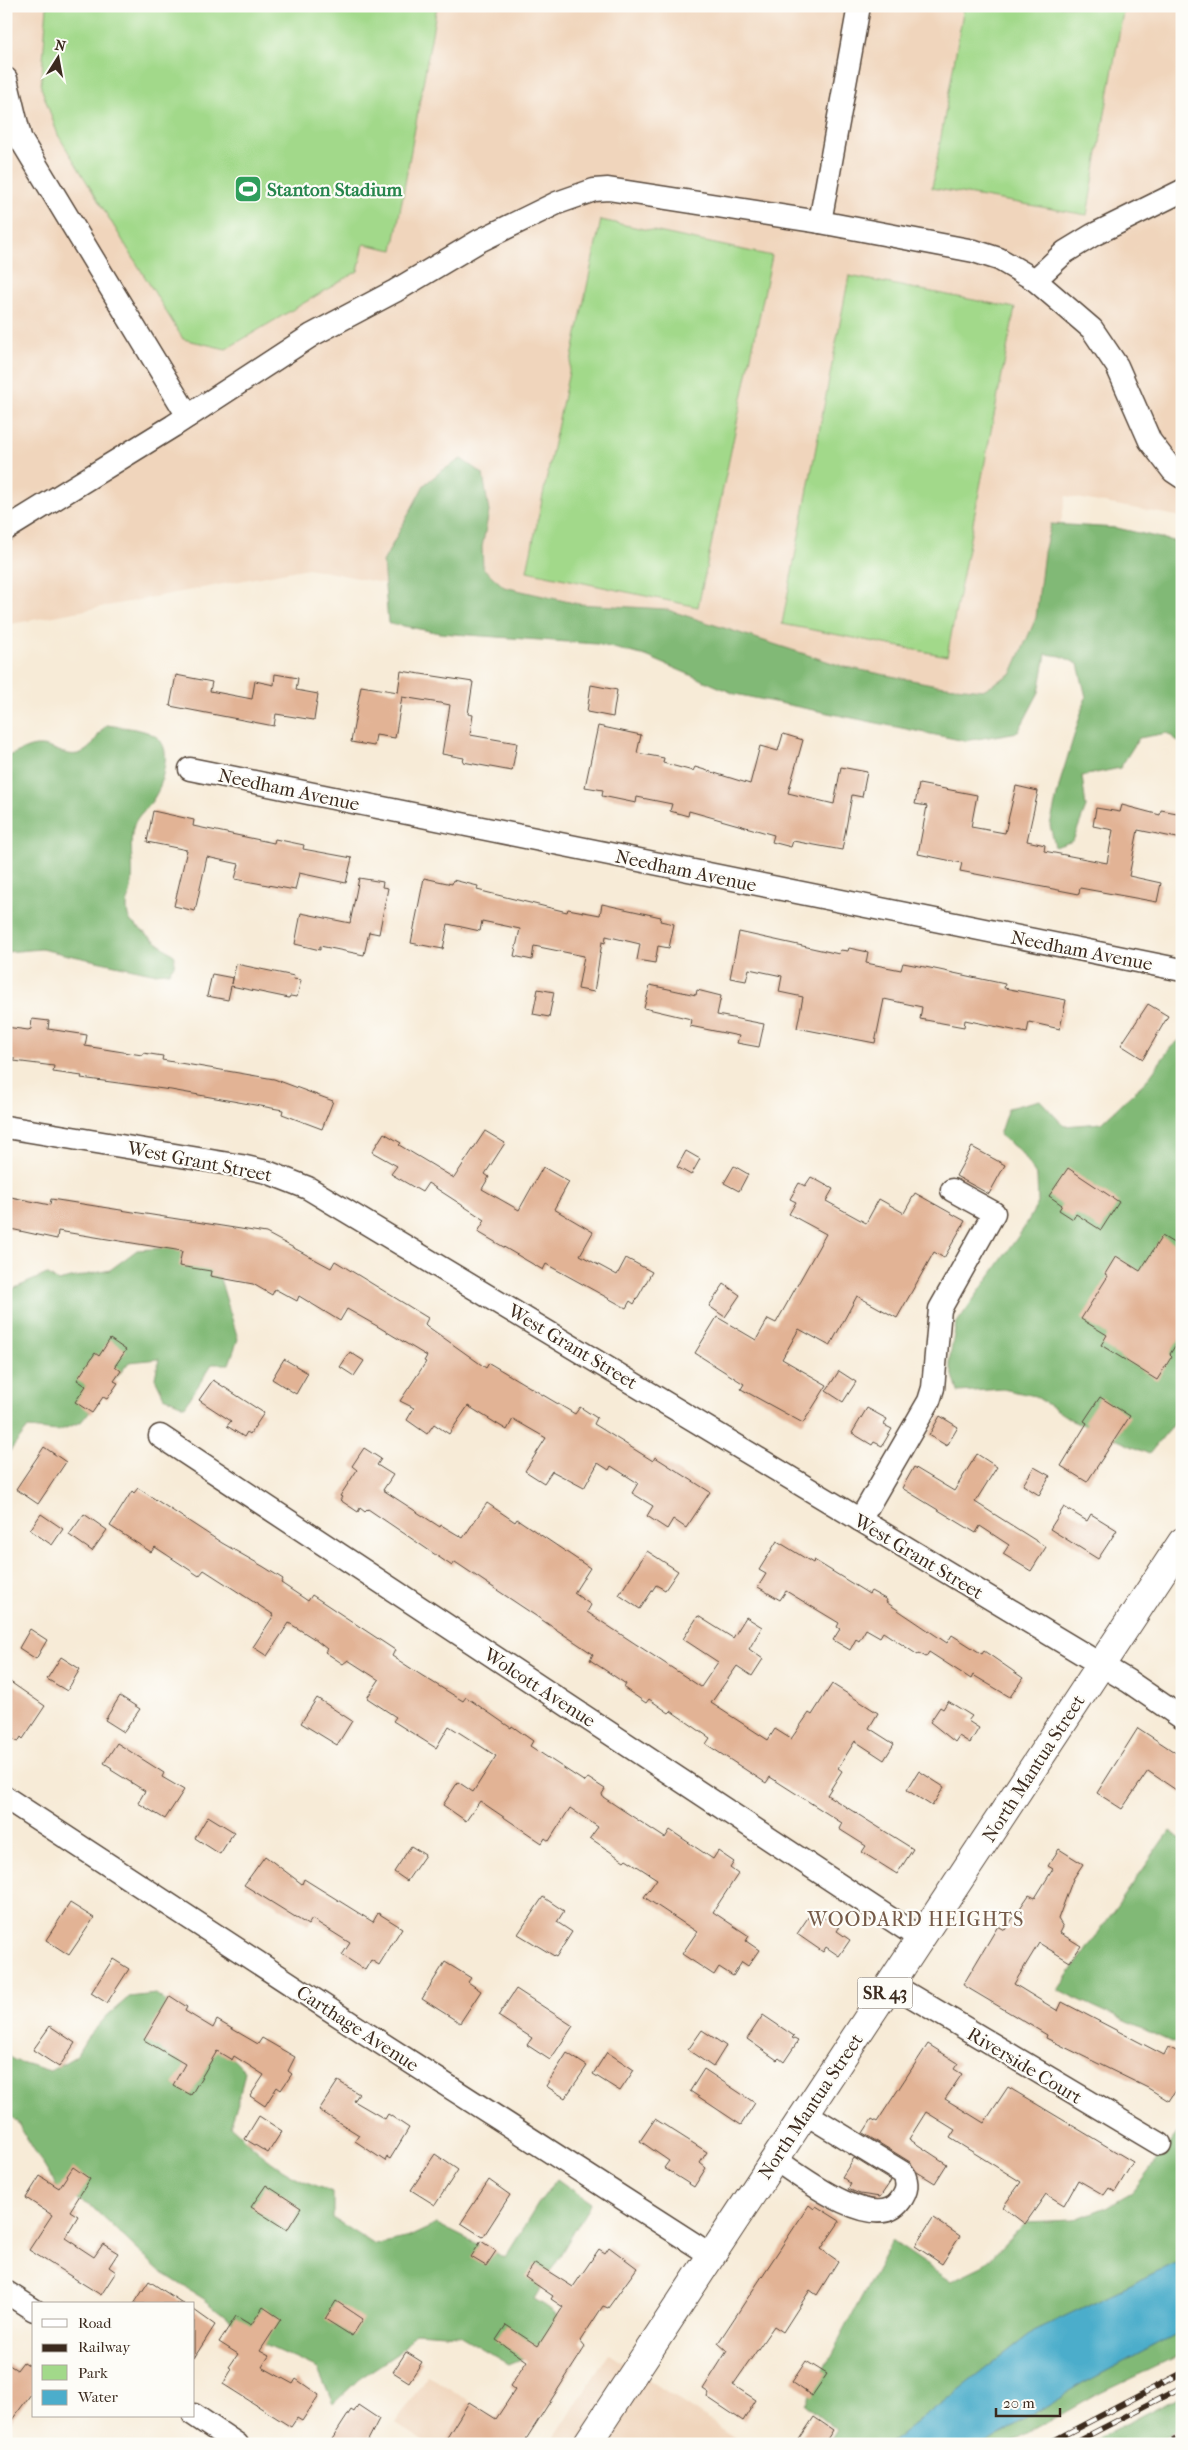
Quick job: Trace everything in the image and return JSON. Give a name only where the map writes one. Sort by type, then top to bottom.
[{"type":"main road","name":"North Mantua Street","points":[[587,2444],[1182,1542]]},
{"type":"street","points":[[820,222],[859,6]]},
{"type":"street","points":[[6,79],[21,140]]},
{"type":"street","points":[[6,123],[21,140],[188,416]]},
{"type":"street","points":[[6,529],[188,416],[312,336],[395,291],[479,241],[557,204],[594,190],[619,189],[820,222],[974,251],[999,259],[1034,280],[1092,329],[1117,366],[1150,441],[1173,470],[1182,477]]},
{"type":"street","points":[[1034,280],[1065,252],[1093,235],[1182,191]]},
{"type":"street","name":"Needham Avenue","points":[[190,769],[1182,970]]},
{"type":"street","name":"West Grant Street","points":[[6,1127],[241,1166],[274,1174],[308,1188],[1101,1665],[1182,1718]]},
{"type":"street","points":[[860,1520],[929,1401],[933,1388],[940,1309],[994,1213],[952,1190]]},
{"type":"street","name":"Wolcott Avenue","points":[[160,1436],[921,1938]]},
{"type":"street","name":"Carthage Avenue","points":[[6,1798],[367,2034],[712,2256]]},
{"type":"street","name":"Riverside Court","points":[[891,1984],[1160,2144]]},
{"type":"street","points":[[775,2159],[856,2208],[882,2212],[898,2204],[906,2192],[907,2181],[903,2173],[805,2113]]},
{"type":"street","points":[[6,2292],[32,2309]]},
{"type":"street","points":[[195,2416],[238,2444]]},
{"type":"path","points":[[1164,2444],[1182,2434]]},
{"type":"shaded area","points":[[6,6],[1182,6],[1182,517],[1066,496],[1024,713],[308,568],[6,625]]},
{"type":"shaded area","points":[[609,2353],[745,2444],[550,2444]]},
{"type":"shaded area","points":[[428,2375],[538,2444],[427,2444],[395,2423]]},
{"type":"green space","name":"Stanton Stadium","points":[[47,6],[437,6],[393,250],[364,244],[358,271],[226,349],[183,339],[58,135],[41,87]]},
{"type":"green space","points":[[964,6],[1124,6],[1087,215],[932,188]]},
{"type":"green space","points":[[601,220],[772,256],[698,607],[527,571]]},
{"type":"green space","points":[[849,276],[1015,308],[947,656],[782,624]]},
{"type":"green space","points":[[461,459],[483,474],[489,512],[482,547],[483,568],[504,587],[578,604],[665,609],[845,667],[937,685],[983,690],[1012,673],[1036,618],[1044,552],[1051,524],[1117,528],[1182,543],[1182,744],[1167,733],[1139,738],[1120,768],[1082,776],[1086,807],[1073,841],[1055,847],[1050,825],[1062,775],[1086,697],[1078,664],[1061,656],[1046,654],[1039,692],[1018,732],[965,741],[735,694],[646,656],[597,644],[440,633],[388,623],[383,562],[424,485]]},
{"type":"green space","points":[[107,725],[141,730],[158,738],[163,746],[165,756],[159,788],[152,801],[140,814],[132,832],[132,882],[127,912],[131,922],[175,956],[174,965],[169,972],[152,973],[41,949],[6,952],[6,756],[36,746],[68,754],[79,754],[94,742]]},
{"type":"green space","points":[[1182,1038],[1182,1414],[1149,1454],[1070,1419],[1035,1396],[1003,1389],[958,1392],[949,1362],[956,1324],[1024,1228],[1038,1203],[1037,1177],[1020,1151],[999,1135],[1008,1108],[1040,1100],[1064,1126],[1101,1123],[1146,1081],[1171,1047]]},
{"type":"green space","points":[[210,1245],[238,1339],[229,1364],[212,1364],[185,1406],[164,1397],[155,1378],[159,1359],[129,1362],[81,1422],[58,1431],[28,1428],[6,1456],[6,1292],[47,1274],[57,1281],[110,1270],[137,1250]]},
{"type":"green space","points":[[1170,1831],[1182,1840],[1182,2047],[1058,1990]]},
{"type":"green space","points":[[156,1994],[203,2029],[245,2071],[238,2103],[230,2126],[277,2166],[301,2180],[333,2192],[333,2218],[375,2245],[409,2237],[437,2224],[505,2258],[538,2204],[557,2179],[591,2203],[534,2299],[582,2333],[509,2364],[459,2335],[416,2332],[398,2353],[359,2379],[333,2404],[318,2369],[256,2341],[204,2299],[161,2272],[92,2207],[58,2189],[17,2122],[6,2111],[6,2055],[14,2060],[50,2071],[76,2056],[87,2038],[108,2015],[129,1997]]},
{"type":"green space","points":[[1182,2127],[1182,2260],[1034,2331],[889,2444],[828,2444],[837,2430],[805,2404],[892,2241],[951,2281],[984,2265],[1026,2222],[1073,2220],[1104,2208],[1132,2192]]},
{"type":"green space","points":[[1182,2331],[1182,2354],[1094,2396],[1009,2444],[984,2444],[1084,2383]]},
{"type":"green space","points":[[1182,2395],[1182,2428],[1154,2444],[1087,2444]]},
{"type":"water","points":[[1182,2260],[1182,2331],[1084,2383],[984,2444],[889,2444],[1034,2331]]},
{"type":"building","points":[[401,671],[473,682],[468,714],[473,715],[470,735],[517,743],[512,771],[463,762],[464,758],[442,754],[450,705],[440,703],[402,697],[395,738],[376,735],[374,746],[351,742],[361,686],[398,692]]},
{"type":"building","points":[[275,674],[298,678],[296,690],[318,694],[314,720],[276,714],[274,726],[170,706],[176,675],[212,682],[210,691],[252,699],[255,681],[274,685]]},
{"type":"building","points":[[591,685],[617,690],[613,717],[587,712]]},
{"type":"building","points":[[598,726],[641,735],[637,753],[664,758],[663,763],[693,771],[695,767],[750,784],[760,746],[778,751],[783,734],[803,740],[788,793],[834,804],[841,767],[867,772],[862,797],[852,795],[842,850],[793,841],[791,847],[772,842],[774,835],[689,811],[688,816],[670,811],[672,804],[637,797],[636,803],[602,796],[603,790],[585,787]]},
{"type":"building","points":[[919,784],[977,795],[971,827],[1005,833],[1016,786],[1038,791],[1027,841],[1045,845],[1044,851],[1107,863],[1113,830],[1093,826],[1096,808],[1120,812],[1122,805],[1160,815],[1161,810],[1182,814],[1182,839],[1138,830],[1129,876],[1161,883],[1157,902],[1080,888],[1079,894],[960,871],[962,863],[918,854],[927,806],[915,804]]},
{"type":"building","points":[[153,811],[194,820],[193,826],[274,843],[275,839],[304,845],[303,849],[352,858],[346,883],[299,873],[295,890],[235,879],[239,864],[207,857],[195,911],[174,906],[187,850],[147,842]]},
{"type":"building","points":[[359,878],[383,882],[382,887],[388,888],[379,934],[369,932],[364,955],[320,946],[320,950],[295,944],[301,913],[350,923]]},
{"type":"building","points":[[424,878],[452,884],[453,880],[478,886],[477,890],[567,912],[568,909],[600,915],[602,904],[661,917],[660,921],[674,924],[669,948],[658,946],[655,963],[637,960],[640,944],[606,936],[605,943],[602,942],[594,992],[578,989],[584,956],[534,946],[532,960],[514,956],[520,929],[482,921],[480,931],[448,924],[443,949],[411,943]]},
{"type":"building","points":[[739,932],[839,954],[840,950],[848,951],[849,948],[868,952],[866,963],[901,970],[903,963],[1005,984],[1004,988],[1066,1000],[1060,1029],[1029,1022],[1027,1033],[965,1020],[964,1027],[920,1019],[922,1007],[884,999],[875,1043],[797,1028],[803,997],[779,992],[782,976],[749,969],[746,981],[730,978]]},
{"type":"building","points":[[236,964],[294,976],[293,979],[301,980],[297,997],[290,996],[289,998],[231,986],[228,1000],[207,996],[212,974],[233,978],[232,984]]},
{"type":"building","points":[[650,985],[696,995],[697,990],[721,996],[717,1015],[764,1024],[759,1047],[737,1043],[739,1036],[690,1026],[691,1019],[644,1008]]},
{"type":"building","points":[[538,989],[554,992],[549,1017],[533,1014]]},
{"type":"building","points":[[1148,1004],[1168,1016],[1143,1059],[1121,1045]]},
{"type":"building","points":[[32,1019],[49,1021],[48,1029],[87,1035],[85,1046],[142,1055],[143,1053],[163,1056],[162,1060],[274,1079],[333,1101],[322,1129],[282,1114],[283,1110],[171,1090],[81,1078],[82,1076],[53,1072],[54,1066],[14,1061],[14,1058],[6,1057],[6,1027],[28,1030],[31,1029]]},
{"type":"building","points":[[485,1131],[505,1143],[485,1174],[489,1177],[482,1189],[519,1210],[543,1167],[569,1182],[554,1209],[593,1232],[580,1255],[617,1275],[626,1258],[652,1272],[634,1304],[630,1301],[626,1308],[546,1264],[543,1270],[478,1232],[485,1220],[428,1183],[422,1192],[391,1174],[397,1166],[372,1152],[384,1133],[401,1143],[399,1145],[454,1178]]},
{"type":"building","points":[[972,1147],[1005,1165],[989,1194],[956,1176]]},
{"type":"building","points":[[686,1151],[700,1159],[691,1175],[677,1167]]},
{"type":"building","points":[[734,1166],[748,1174],[739,1191],[724,1183]]},
{"type":"building","points":[[1068,1168],[1119,1202],[1101,1230],[1076,1214],[1073,1219],[1059,1210],[1062,1205],[1049,1196]]},
{"type":"building","points":[[811,1177],[833,1189],[826,1201],[866,1223],[879,1199],[904,1213],[915,1193],[965,1221],[944,1258],[934,1252],[897,1318],[857,1296],[830,1346],[799,1329],[782,1359],[827,1385],[803,1423],[741,1389],[744,1384],[695,1353],[717,1317],[756,1340],[768,1319],[776,1323],[826,1234],[789,1214],[796,1202],[790,1199],[799,1183],[805,1186]]},
{"type":"building","points":[[6,1196],[50,1205],[51,1199],[266,1233],[331,1268],[335,1261],[428,1318],[425,1324],[427,1326],[486,1368],[489,1363],[575,1414],[580,1407],[597,1418],[594,1424],[653,1461],[655,1457],[710,1492],[686,1528],[673,1519],[667,1529],[647,1516],[653,1506],[632,1493],[638,1483],[611,1466],[609,1470],[598,1463],[584,1488],[552,1471],[544,1483],[525,1471],[546,1438],[513,1419],[507,1430],[468,1406],[449,1434],[434,1424],[427,1434],[407,1420],[414,1408],[400,1401],[426,1362],[424,1361],[427,1356],[347,1309],[340,1321],[299,1296],[297,1301],[275,1289],[272,1295],[253,1284],[210,1276],[211,1271],[179,1266],[182,1251],[58,1231],[57,1239],[6,1228]]},
{"type":"building","points":[[1162,1236],[1182,1248],[1182,1335],[1157,1380],[1101,1345],[1107,1335],[1081,1319],[1108,1276],[1105,1274],[1116,1256],[1140,1271]]},
{"type":"building","points":[[724,1284],[740,1295],[725,1317],[709,1306]]},
{"type":"building","points":[[110,1339],[126,1350],[115,1366],[121,1371],[114,1381],[118,1383],[107,1399],[103,1397],[92,1413],[75,1402],[86,1386],[77,1380],[95,1353],[99,1356]]},
{"type":"building","points":[[350,1352],[364,1361],[354,1376],[340,1367]]},
{"type":"building","points":[[284,1359],[308,1373],[296,1394],[272,1379]]},
{"type":"building","points":[[839,1371],[856,1382],[843,1402],[826,1391]]},
{"type":"building","points":[[213,1380],[264,1413],[250,1434],[247,1432],[244,1437],[227,1426],[231,1421],[199,1400]]},
{"type":"building","points":[[1100,1397],[1130,1416],[1087,1482],[1061,1466],[1087,1423],[1084,1421]]},
{"type":"building","points":[[867,1408],[887,1419],[884,1425],[892,1429],[882,1446],[874,1442],[872,1445],[852,1433]]},
{"type":"building","points":[[940,1416],[958,1427],[947,1446],[929,1435]]},
{"type":"building","points":[[44,1447],[66,1462],[38,1504],[16,1489]]},
{"type":"building","points":[[364,1448],[381,1459],[377,1465],[393,1475],[383,1490],[440,1527],[441,1525],[463,1538],[487,1503],[515,1522],[517,1519],[590,1568],[574,1593],[591,1605],[587,1612],[701,1687],[718,1662],[683,1639],[698,1616],[733,1638],[746,1617],[762,1627],[749,1649],[763,1659],[752,1676],[737,1666],[711,1703],[768,1740],[775,1729],[791,1739],[809,1713],[812,1715],[832,1684],[878,1713],[869,1728],[894,1744],[884,1760],[855,1741],[838,1768],[842,1771],[827,1795],[913,1849],[897,1874],[862,1852],[866,1846],[839,1829],[842,1823],[770,1777],[766,1783],[706,1744],[710,1738],[671,1711],[669,1713],[649,1699],[646,1703],[624,1688],[626,1684],[590,1660],[593,1654],[455,1562],[452,1566],[368,1509],[365,1512],[360,1508],[358,1512],[340,1500],[342,1497],[340,1496],[357,1470],[352,1466]]},
{"type":"building","points":[[977,1454],[997,1467],[975,1502],[1046,1547],[1031,1571],[1003,1554],[1009,1545],[980,1526],[976,1533],[902,1488],[914,1467],[954,1491]]},
{"type":"building","points":[[1034,1467],[1050,1476],[1039,1495],[1023,1485]]},
{"type":"building","points":[[138,1488],[222,1543],[283,1579],[281,1583],[308,1601],[312,1595],[395,1650],[392,1656],[421,1675],[463,1701],[466,1697],[511,1728],[512,1726],[533,1741],[530,1746],[585,1782],[588,1778],[605,1789],[602,1794],[603,1797],[665,1838],[670,1830],[713,1859],[718,1851],[734,1862],[730,1868],[738,1874],[713,1912],[749,1936],[746,1941],[759,1950],[748,1966],[742,1962],[733,1976],[719,1967],[714,1975],[682,1954],[697,1932],[644,1897],[657,1879],[626,1859],[624,1861],[590,1838],[598,1827],[570,1808],[549,1841],[545,1838],[542,1843],[480,1801],[466,1821],[443,1805],[458,1782],[473,1792],[496,1756],[449,1726],[436,1748],[393,1721],[396,1717],[367,1698],[379,1680],[348,1660],[343,1664],[325,1652],[327,1649],[313,1638],[289,1623],[267,1656],[253,1647],[274,1615],[204,1570],[199,1576],[155,1547],[151,1552],[110,1526],[132,1491],[134,1493]]},
{"type":"building","points":[[1064,1507],[1087,1521],[1091,1514],[1117,1530],[1098,1559],[1050,1529]]},
{"type":"building","points":[[41,1514],[63,1529],[52,1545],[30,1530]]},
{"type":"building","points":[[84,1514],[107,1530],[92,1551],[69,1535]]},
{"type":"building","points":[[777,1541],[813,1563],[814,1560],[869,1594],[871,1591],[887,1600],[886,1602],[947,1643],[952,1635],[982,1654],[984,1651],[1023,1678],[1010,1697],[973,1675],[971,1679],[929,1652],[926,1657],[919,1653],[918,1655],[883,1632],[880,1637],[866,1629],[859,1641],[856,1639],[850,1650],[833,1640],[840,1629],[837,1627],[839,1623],[786,1591],[780,1600],[758,1587],[766,1574],[759,1570]]},
{"type":"building","points":[[647,1551],[678,1571],[665,1590],[656,1585],[640,1609],[619,1595]]},
{"type":"building","points":[[30,1629],[47,1640],[36,1659],[19,1648]]},
{"type":"building","points":[[61,1657],[80,1669],[67,1691],[47,1679]]},
{"type":"building","points":[[6,1679],[45,1706],[23,1739],[21,1737],[18,1742],[6,1735]]},
{"type":"building","points":[[120,1696],[140,1709],[124,1732],[105,1720]]},
{"type":"building","points":[[317,1698],[352,1721],[337,1745],[301,1723]]},
{"type":"building","points":[[948,1701],[972,1716],[968,1721],[979,1728],[970,1743],[959,1736],[955,1742],[930,1722],[940,1707],[943,1709]]},
{"type":"building","points":[[1138,1728],[1182,1757],[1182,1794],[1148,1771],[1122,1809],[1097,1793]]},
{"type":"building","points":[[117,1743],[164,1773],[162,1777],[184,1790],[165,1819],[138,1803],[145,1791],[111,1770],[112,1768],[104,1763]]},
{"type":"building","points":[[919,1771],[944,1787],[932,1806],[907,1790]]},
{"type":"building","points":[[208,1816],[234,1832],[220,1854],[195,1838]]},
{"type":"building","points":[[411,1846],[425,1855],[407,1881],[394,1872]]},
{"type":"building","points":[[1059,1849],[1083,1864],[1073,1879],[1058,1919],[1063,1927],[1060,1933],[1081,1946],[1070,1962],[1039,1943],[1014,1984],[1058,2011],[1062,2002],[1164,2055],[1168,2047],[1182,2054],[1182,2081],[1169,2101],[1148,2088],[1046,2038],[1047,2035],[963,1985],[998,1926],[1005,1930],[1029,1895],[1035,1898],[1053,1869],[1048,1866]]},
{"type":"building","points":[[265,1856],[302,1884],[304,1879],[373,1922],[378,1913],[402,1928],[379,1965],[371,1960],[365,1970],[342,1955],[350,1943],[312,1919],[308,1925],[244,1885]]},
{"type":"building","points":[[543,1897],[564,1911],[557,1922],[572,1932],[556,1957],[518,1934]]},
{"type":"building","points":[[70,1903],[94,1918],[69,1955],[46,1940]]},
{"type":"building","points":[[813,1910],[839,1928],[837,1931],[850,1940],[839,1956],[826,1947],[823,1952],[797,1934]]},
{"type":"building","points":[[113,1959],[129,1969],[107,2003],[91,1993]]},
{"type":"building","points":[[445,1962],[471,1978],[468,1982],[481,1991],[460,2023],[422,1999]]},
{"type":"building","points":[[516,1989],[573,2026],[550,2060],[527,2045],[532,2038],[498,2016]]},
{"type":"building","points":[[170,1996],[187,2007],[185,2011],[213,2028],[217,2020],[258,2044],[262,2038],[295,2057],[288,2071],[292,2074],[281,2090],[277,2087],[265,2106],[250,2096],[264,2075],[234,2056],[232,2060],[217,2051],[191,2095],[173,2085],[185,2064],[144,2040]]},
{"type":"building","points":[[763,2015],[794,2036],[792,2038],[798,2041],[784,2062],[779,2058],[777,2060],[747,2039]]},
{"type":"building","points":[[50,2026],[75,2043],[59,2067],[33,2050]]},
{"type":"building","points":[[702,2030],[726,2046],[713,2067],[688,2050]]},
{"type":"building","points":[[928,2044],[958,2063],[954,2069],[962,2074],[945,2099],[984,2123],[1008,2087],[1133,2162],[1115,2192],[1109,2188],[1104,2195],[1078,2180],[1064,2205],[1046,2194],[1025,2224],[1003,2207],[1021,2182],[950,2138],[955,2130],[926,2112],[909,2139],[947,2164],[935,2183],[917,2172],[910,2162],[863,2133],[872,2119],[877,2122]]},
{"type":"building","points":[[607,2052],[634,2070],[620,2091],[593,2074]]},
{"type":"building","points":[[567,2053],[587,2066],[565,2098],[546,2086]]},
{"type":"building","points":[[704,2069],[755,2103],[741,2125],[690,2091]]},
{"type":"building","points":[[338,2081],[359,2094],[354,2101],[385,2119],[388,2114],[409,2128],[390,2159],[387,2157],[385,2161],[355,2141],[359,2135],[319,2110]]},
{"type":"building","points":[[259,2116],[282,2131],[268,2153],[245,2139]]},
{"type":"building","points":[[655,2119],[707,2152],[700,2163],[706,2168],[694,2187],[664,2168],[669,2161],[640,2141]]},
{"type":"building","points":[[435,2154],[458,2170],[435,2205],[411,2190]]},
{"type":"building","points":[[854,2158],[891,2181],[880,2197],[860,2194],[848,2189],[851,2184],[842,2177]]},
{"type":"building","points":[[73,2167],[90,2179],[70,2211],[78,2216],[65,2238],[94,2257],[103,2244],[118,2253],[109,2267],[116,2272],[101,2295],[29,2250],[52,2215],[26,2198],[40,2176],[59,2188]]},
{"type":"building","points":[[489,2180],[510,2195],[483,2237],[461,2223]]},
{"type":"building","points":[[266,2185],[301,2208],[287,2230],[251,2207]]},
{"type":"building","points":[[809,2205],[814,2209],[816,2206],[840,2221],[821,2249],[838,2261],[817,2295],[810,2290],[783,2332],[774,2326],[733,2385],[756,2400],[743,2421],[707,2397],[709,2393],[703,2389],[727,2351],[718,2343]]},
{"type":"building","points":[[933,2218],[960,2236],[942,2264],[915,2246]]},
{"type":"building","points":[[481,2241],[496,2251],[486,2266],[471,2257]]},
{"type":"building","points":[[609,2247],[637,2268],[608,2308],[603,2306],[580,2341],[585,2347],[523,2444],[443,2444],[469,2402],[496,2419],[515,2390],[510,2386],[527,2361],[496,2340],[506,2325],[538,2346],[563,2307],[551,2299],[553,2296],[525,2277],[535,2263],[573,2287],[599,2249],[605,2253]]},
{"type":"building","points":[[149,2281],[181,2302],[135,2302]]},
{"type":"building","points":[[336,2301],[363,2319],[352,2336],[325,2319]]},
{"type":"building","points":[[263,2307],[281,2319],[260,2351],[269,2356],[262,2367],[293,2384],[296,2379],[319,2395],[302,2421],[297,2418],[291,2427],[223,2384],[232,2369],[229,2367],[238,2354],[219,2342],[236,2316],[251,2325]]},
{"type":"building","points":[[195,2311],[215,2325],[195,2356]]},
{"type":"building","points":[[406,2352],[422,2362],[409,2382],[393,2372]]},
{"type":"building","points":[[806,2361],[827,2374],[812,2396],[792,2382]]},
{"type":"building","points":[[23,2362],[32,2368],[32,2393],[6,2428],[6,2363],[17,2370]]},
{"type":"building","points":[[358,2405],[379,2419],[366,2444],[329,2444],[351,2410],[354,2412]]},
{"type":"building","points":[[814,2417],[833,2430],[824,2444],[796,2444]]},
{"type":"railway","points":[[1047,2444],[1182,2373]]},
{"type":"railway","points":[[1072,2444],[1182,2387]]},
{"type":"place","name":"Stanton Stadium","points":[[248,189]]},
{"type":"district","name":"WOODARD HEIGHTS","points":[[916,1919]]}]
